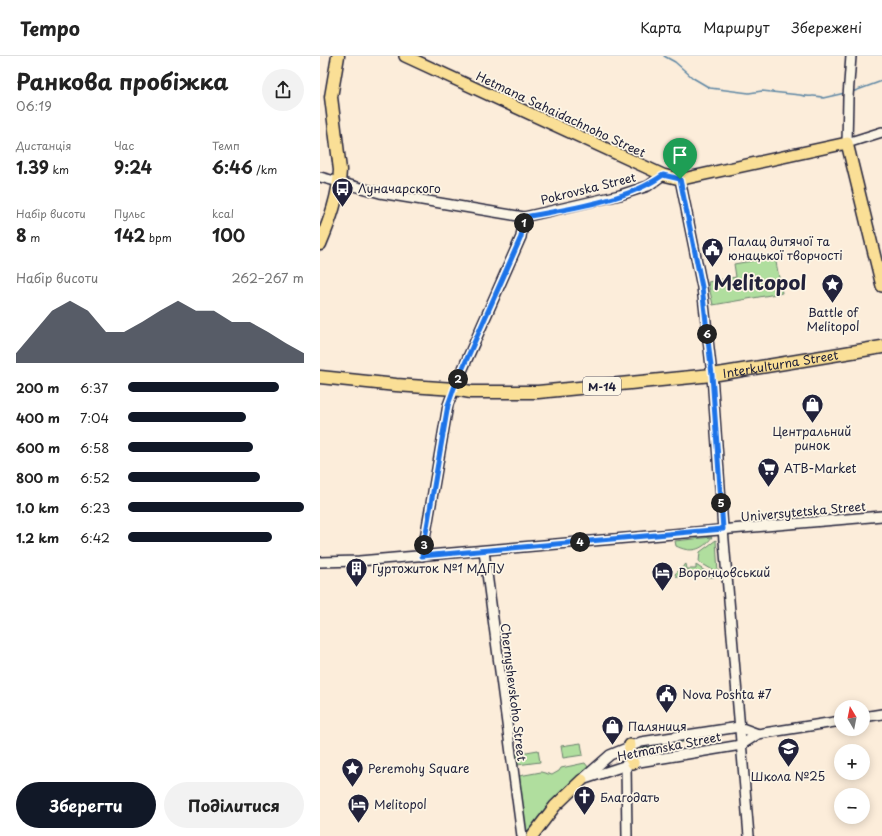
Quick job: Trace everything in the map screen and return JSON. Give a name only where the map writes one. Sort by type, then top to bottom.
[{"type":"highway","points":[[320,244],[331,217],[340,182],[332,97],[338,56]]},
{"type":"highway","name":"Interkulturna Street","points":[[320,377],[396,385],[454,388],[471,392],[538,392],[712,375],[882,347]]},
{"type":"main road","name":"Hetmana Sahaidachnoho Street","points":[[405,56],[663,175]]},
{"type":"main road","points":[[663,175],[680,179],[738,168],[847,143],[882,286]]},
{"type":"main road","points":[[629,764],[630,745]]},
{"type":"main road","points":[[532,836],[555,806],[582,780]]},
{"type":"street","points":[[851,56],[848,82],[847,143],[882,132]]},
{"type":"street","name":"Pokrovska Street","points":[[320,178],[380,193],[524,217],[620,195],[648,186],[663,175]]},
{"type":"street","points":[[680,179],[702,287],[712,375],[723,529],[749,836]]},
{"type":"street","points":[[422,556],[448,405],[454,388],[521,237],[524,217]]},
{"type":"street","name":"Universytetska Street","points":[[320,562],[359,562],[882,516]]},
{"type":"street","name":"Chernyshevskoho Street","points":[[484,551],[522,836]]},
{"type":"street","points":[[870,716],[882,714]]},
{"type":"street","name":"Hetmanska Street","points":[[582,780],[629,764],[741,745],[758,734],[834,722]]},
{"type":"street","name":"Hetmanska Street","points":[[582,780],[610,755],[630,745],[641,742],[739,727],[758,734]]},
{"type":"street","points":[[627,836],[629,764]]},
{"type":"green space","points":[[775,257],[782,293],[713,305],[708,282],[736,277],[734,264]]},
{"type":"green space","points":[[712,537],[700,548],[691,550],[686,550],[676,546],[675,541]]},
{"type":"green space","points":[[716,540],[718,573],[699,562],[700,552]]},
{"type":"green space","points":[[686,564],[687,569],[696,569],[696,565],[714,577],[704,577],[700,575],[677,577],[675,574]]},
{"type":"green space","points":[[719,733],[720,736],[634,750],[634,747]]},
{"type":"green space","points":[[581,743],[583,755],[563,758],[561,746]]},
{"type":"green space","points":[[538,750],[540,762],[517,765],[515,754]]},
{"type":"green space","points":[[585,763],[588,767],[552,802],[532,827],[524,833],[519,776],[541,772],[552,775],[561,768]]},
{"type":"waterway","points":[[664,56],[675,62],[693,78],[710,88],[749,93],[762,91],[818,96],[823,98],[845,93]]},
{"type":"waterway","points":[[852,92],[882,81]]},
{"type":"place","name":"Луначарского","points":[[342,208]]},
{"type":"place","name":"Палац дитячої та юнацької творчості","points":[[713,268]]},
{"type":"place","name":"Battle of Melitopol","points":[[833,304]]},
{"type":"place","name":"Центральний ринок","points":[[812,424]]},
{"type":"place","name":"ATB-Market","points":[[768,488]]},
{"type":"place","name":"Гуртожиток №1 МДПУ","points":[[357,588]]},
{"type":"place","name":"Воронцовський","points":[[663,592]]},
{"type":"place","name":"Nova Poshta #7","points":[[666,714]]},
{"type":"place","name":"Паляниця","points":[[613,746]]},
{"type":"place","name":"Школа №25","points":[[788,768]]},
{"type":"place","name":"Peremohy Square","points":[[353,788]]},
{"type":"place","name":"Благодать","points":[[585,816]]},
{"type":"place","name":"Melitopol","points":[[358,824]]},
{"type":"district","name":"Melitopol","points":[[760,282]]},
{"type":"route","points":[[663,175],[680,179],[702,287],[712,375],[723,529],[422,556],[448,405],[454,388],[521,237],[524,226],[524,217],[548,213],[620,195],[648,186],[663,175]]}]
